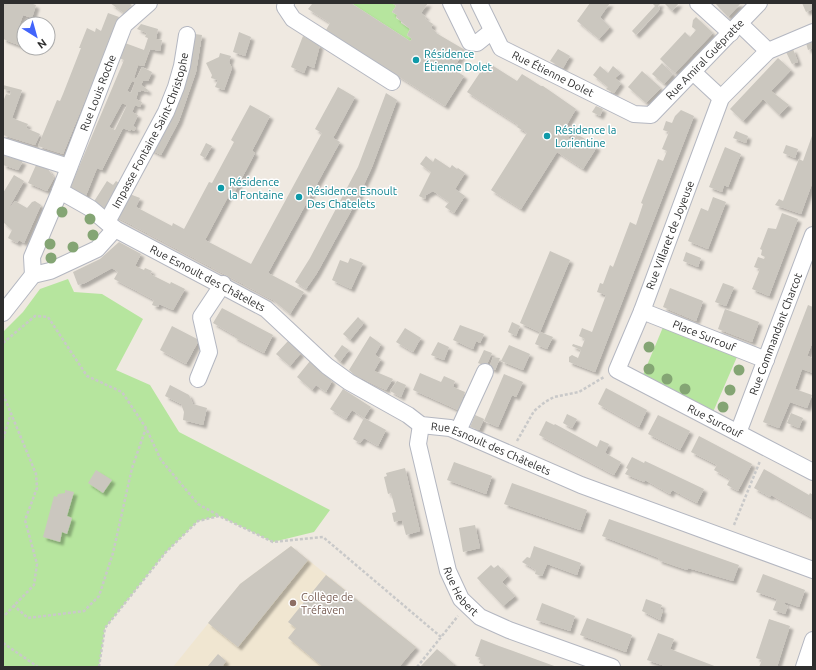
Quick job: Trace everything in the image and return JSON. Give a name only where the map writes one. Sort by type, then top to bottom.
[{"type":"street","name":"Rue Louis Roche","points":[[33,275],[32,258],[60,191],[124,25],[149,3]]},
{"type":"street","points":[[286,3],[285,7],[293,19],[392,82]]},
{"type":"street","points":[[451,3],[470,42],[477,44],[492,31]]},
{"type":"street","name":"Rue Étienne Dolet","points":[[478,3],[501,48],[634,114],[651,115]]},
{"type":"street","points":[[698,3],[768,51]]},
{"type":"street","name":"Rue Amiral Guépratte","points":[[651,115],[759,3]]},
{"type":"street","name":"Rue Villaret de Joyeuse","points":[[617,370],[642,311],[721,98],[768,51],[813,32]]},
{"type":"street","name":"Impasse Fontaine Saint-Christophe","points":[[33,275],[50,271],[97,249],[111,226],[166,112],[176,87],[182,66],[187,35]]},
{"type":"street","points":[[694,72],[721,98]]},
{"type":"street","points":[[3,146],[69,167]]},
{"type":"street","name":"Rue Esnoult des Châtelets","points":[[60,191],[90,208],[111,226],[223,284],[266,309],[327,366],[349,382],[408,414],[421,425],[438,426],[458,431],[581,485],[813,570]]},
{"type":"street","name":"Rue Commandant Charcot","points":[[738,433],[813,235]]},
{"type":"street","points":[[3,313],[33,275]]},
{"type":"street","points":[[198,379],[209,352],[201,317],[223,284]]},
{"type":"street","name":"Place Surcouf","points":[[642,311],[766,360]]},
{"type":"street","name":"Rue Surcouf","points":[[617,370],[813,472]]},
{"type":"street","points":[[458,431],[485,372]]},
{"type":"street","name":"Rue Hebert","points":[[421,425],[418,444],[448,571],[461,599],[480,617],[509,630],[612,667]]},
{"type":"street","points":[[804,667],[813,640]]},
{"type":"path","points":[[3,343],[36,316],[48,317],[87,376],[122,392],[146,428],[161,460],[198,504],[219,516],[273,542],[323,537],[441,637]]},
{"type":"path","points":[[512,454],[525,425],[534,411],[545,402],[554,397],[579,392],[617,370]]},
{"type":"path","points":[[3,394],[36,474],[37,488],[25,520],[37,564],[34,585],[3,617]]},
{"type":"path","points":[[3,439],[11,413]]},
{"type":"path","points":[[13,605],[28,618],[84,610],[99,596],[113,553],[132,468],[146,428]]},
{"type":"path","points":[[728,539],[766,448]]},
{"type":"path","points":[[98,667],[105,628],[166,552],[198,521],[219,516]]},
{"type":"path","points":[[417,667],[467,604]]},
{"type":"path","points":[[3,643],[38,667]]},
{"type":"shaded area","name":"Collège de Tréfaven","points":[[291,546],[416,647],[399,667],[173,667],[240,584]]},
{"type":"green space","points":[[351,3],[392,3],[396,6],[392,12],[397,15],[396,18],[401,21],[401,23],[410,29],[407,35],[412,39],[410,41]]},
{"type":"green space","points":[[68,279],[74,292],[102,294],[143,319],[116,370],[150,385],[179,432],[330,510],[314,532],[273,542],[219,516],[198,521],[166,552],[105,628],[99,667],[3,667],[3,332],[23,312],[40,289]]},
{"type":"green space","points":[[666,320],[740,350],[710,419],[640,382]]},
{"type":"building","points":[[3,3],[30,3],[36,5],[33,16],[16,16],[16,44],[3,39]]},
{"type":"building","points":[[110,3],[128,3],[132,5],[124,13]]},
{"type":"building","name":"Résidence Étienne Dolet","points":[[310,3],[351,3],[410,41],[412,39],[407,35],[410,29],[396,17],[397,15],[392,12],[396,6],[392,3],[428,3],[421,13],[426,17],[425,19],[433,24],[431,28],[436,33],[465,50],[453,69],[464,76],[445,106],[326,30],[330,23],[308,9],[312,4]]},
{"type":"building","points":[[590,3],[610,3],[600,17],[610,27],[599,39],[577,21]]},
{"type":"building","points":[[652,3],[661,3],[658,6],[660,9],[636,35],[632,31],[655,6]]},
{"type":"building","points":[[664,3],[679,3],[672,11]]},
{"type":"building","points":[[715,3],[741,3],[728,17]]},
{"type":"building","points":[[802,3],[813,3],[813,9],[806,12]]},
{"type":"building","points":[[108,13],[119,17],[63,154],[38,146],[57,100],[60,101],[63,94],[87,28],[95,32],[96,28],[101,31]]},
{"type":"building","points":[[696,17],[713,33],[675,73],[660,59],[685,32],[690,37],[696,30],[692,27],[693,20]]},
{"type":"building","points":[[141,24],[158,29],[156,39],[162,40],[160,51],[150,49],[144,66],[138,65],[134,78],[136,79],[142,67],[152,72],[148,81],[143,81],[141,85],[148,90],[147,92],[141,90],[138,92],[136,99],[142,102],[140,107],[135,105],[132,112],[138,115],[133,126],[136,128],[134,131],[131,129],[130,131],[123,128],[102,170],[97,168],[85,198],[70,188],[124,60],[119,58],[125,43],[144,50],[148,38],[145,37],[147,33],[137,29]],"holes":[[[132,81],[135,82],[131,93],[127,91]],[[122,103],[127,105],[115,130],[109,127]]]},
{"type":"building","points":[[239,32],[251,37],[245,56],[233,52]]},
{"type":"building","points":[[188,33],[202,35],[196,72],[179,121],[161,155],[149,149]]},
{"type":"building","points":[[303,36],[320,45],[314,68],[307,65],[304,73],[291,67]]},
{"type":"building","points":[[813,40],[813,48],[808,50],[806,43]]},
{"type":"building","points":[[558,49],[570,56],[563,68],[550,61]]},
{"type":"building","points":[[793,49],[798,62],[792,64],[786,52]]},
{"type":"building","points":[[220,53],[231,56],[229,62],[232,68],[224,90],[215,87],[218,80],[211,78],[212,75],[206,63],[219,57]]},
{"type":"building","points":[[778,58],[791,70],[771,91],[789,105],[779,115],[763,99],[743,121],[730,109]]},
{"type":"building","name":"Résidence la Lorientine","points":[[487,62],[517,81],[522,74],[543,86],[576,109],[566,126],[573,131],[568,138],[573,141],[577,134],[597,147],[583,169],[557,152],[521,209],[491,190],[527,133],[517,127],[518,125],[467,92]]},
{"type":"building","points":[[662,63],[673,74],[664,84],[652,74]]},
{"type":"building","points":[[600,66],[608,73],[613,66],[621,73],[615,78],[621,83],[614,93],[606,89],[608,87],[593,75]]},
{"type":"building","points":[[642,71],[661,88],[646,103],[628,87]]},
{"type":"building","points":[[3,85],[22,90],[12,118],[28,124],[26,128],[40,134],[35,145],[3,135],[3,102],[6,94],[10,95],[11,91],[3,89]]},
{"type":"building","points":[[338,87],[355,97],[333,138],[340,142],[268,273],[304,292],[290,314],[273,300],[113,215],[127,193],[140,198],[136,207],[172,226],[173,223],[184,229],[209,182],[212,183],[234,142],[231,140],[250,105],[270,116],[252,151],[255,153],[233,195],[230,193],[205,240],[251,264],[322,133],[315,129]]},
{"type":"building","points":[[386,93],[397,100],[372,167],[357,200],[317,273],[306,289],[295,282],[310,258],[358,167]]},
{"type":"building","points":[[596,106],[603,109],[600,116],[592,112]]},
{"type":"building","points":[[681,110],[694,116],[595,372],[569,362],[569,357],[572,355],[578,358],[581,350],[572,346],[573,344],[582,347],[585,339],[579,336],[582,328],[592,332],[606,295],[597,292],[600,283],[603,284],[610,265],[613,267],[630,222],[636,225],[643,204],[641,203],[658,159],[663,161],[667,151],[662,149],[669,132],[663,130],[666,121],[672,123],[675,116]]},
{"type":"building","points":[[736,131],[748,136],[746,143],[733,138]]},
{"type":"building","points":[[813,133],[813,181],[801,214],[775,205],[779,199],[783,201],[799,159],[803,161]]},
{"type":"building","points":[[206,143],[212,146],[205,158],[200,155]]},
{"type":"building","points":[[786,145],[798,149],[795,158],[783,153]]},
{"type":"building","points":[[725,147],[741,154],[728,187],[724,185],[722,192],[709,187]]},
{"type":"building","points":[[3,155],[23,161],[18,170],[3,165]]},
{"type":"building","points":[[426,156],[433,162],[435,158],[450,168],[452,165],[465,173],[455,189],[465,196],[454,213],[445,207],[449,202],[433,191],[426,195],[425,199],[419,196],[431,172],[420,164]]},
{"type":"building","points":[[36,165],[48,169],[54,178],[47,191],[28,183]]},
{"type":"building","points":[[14,175],[24,181],[7,211],[15,201],[27,208],[32,202],[35,201],[41,205],[24,243],[19,240],[17,243],[8,238],[12,230],[3,222],[3,193]]},
{"type":"building","points":[[107,181],[113,185],[116,181],[122,185],[107,211],[93,203]]},
{"type":"building","points":[[713,197],[726,202],[708,249],[688,241],[701,208],[708,211]]},
{"type":"building","points":[[782,213],[798,219],[769,296],[752,289],[760,269],[754,267],[758,257],[764,259],[765,257],[761,255],[762,250],[760,249],[768,228],[776,229]]},
{"type":"building","points":[[119,242],[141,254],[135,266],[144,270],[145,268],[152,271],[150,274],[170,284],[171,282],[185,289],[173,310],[159,304],[158,307],[152,305],[154,300],[114,279],[118,272],[112,268],[85,283],[78,285],[73,272],[100,259]]},
{"type":"building","points":[[550,251],[570,260],[540,332],[520,323]]},
{"type":"building","points":[[686,252],[701,258],[698,267],[683,261]]},
{"type":"building","points":[[350,258],[363,263],[351,289],[332,280],[340,260],[348,263]]},
{"type":"building","points":[[723,283],[734,287],[726,306],[715,302]]},
{"type":"building","points":[[670,288],[703,301],[696,321],[663,307]]},
{"type":"building","points":[[808,305],[813,307],[813,341],[807,356],[813,358],[813,373],[802,369],[795,389],[812,395],[807,408],[790,402],[779,428],[763,422]]},
{"type":"building","points":[[222,308],[273,335],[264,353],[234,337],[234,335],[213,323]]},
{"type":"building","points":[[725,309],[759,322],[752,342],[718,329]]},
{"type":"building","points":[[358,317],[364,323],[350,340],[343,334]]},
{"type":"building","points":[[512,322],[520,326],[516,336],[508,332]]},
{"type":"building","points":[[460,325],[484,334],[480,343],[476,341],[473,349],[453,340]]},
{"type":"building","points":[[172,326],[199,340],[186,364],[160,350]]},
{"type":"building","points":[[405,328],[421,338],[413,352],[396,342]]},
{"type":"building","points":[[540,332],[553,337],[547,349],[535,344]]},
{"type":"building","points":[[370,336],[381,344],[375,355],[381,359],[374,371],[393,379],[386,390],[361,378],[360,380],[349,370]]},
{"type":"building","points":[[288,341],[301,353],[290,366],[276,354]]},
{"type":"building","points":[[438,342],[449,347],[444,360],[431,355]]},
{"type":"building","points":[[342,345],[349,350],[340,362],[334,356]]},
{"type":"building","points":[[509,345],[530,354],[523,370],[501,361]]},
{"type":"building","points":[[484,350],[492,353],[486,366],[478,363]]},
{"type":"building","points":[[493,357],[500,358],[495,370],[489,368]]},
{"type":"building","points":[[310,361],[332,381],[326,392],[316,385],[312,390],[297,377]]},
{"type":"building","points":[[420,373],[441,382],[444,376],[455,381],[453,387],[465,392],[458,410],[413,390]]},
{"type":"building","points":[[504,374],[523,382],[516,397],[512,395],[498,427],[484,421]]},
{"type":"building","points":[[397,381],[406,385],[401,397],[390,391]]},
{"type":"building","points":[[170,385],[189,395],[193,404],[207,408],[203,425],[183,420],[184,412],[181,404],[165,396]]},
{"type":"building","points":[[606,388],[647,410],[639,427],[598,404]]},
{"type":"building","points":[[343,389],[371,407],[364,418],[352,410],[346,419],[330,409]]},
{"type":"building","points":[[791,413],[803,418],[799,428],[787,423]]},
{"type":"building","points":[[567,414],[577,419],[572,428],[563,423]]},
{"type":"building","points":[[475,415],[484,419],[479,430],[470,427]]},
{"type":"building","points":[[658,415],[690,431],[680,450],[648,434]]},
{"type":"building","points":[[364,418],[386,430],[378,446],[364,438],[360,443],[353,439]]},
{"type":"building","points":[[546,421],[554,425],[555,424],[597,447],[600,440],[609,444],[605,453],[621,462],[614,475],[539,435]]},
{"type":"building","points":[[699,436],[752,464],[738,491],[727,485],[730,479],[714,470],[717,465],[691,452]]},
{"type":"building","points":[[632,457],[644,463],[645,461],[704,489],[697,503],[672,490],[670,494],[645,480],[644,482],[625,474],[628,469],[626,468]]},
{"type":"building","points":[[454,462],[492,476],[486,494],[447,480]]},
{"type":"building","points":[[405,468],[420,531],[406,535],[402,520],[394,522],[392,513],[396,512],[391,493],[388,494],[384,477],[387,476],[386,473]]},
{"type":"building","points":[[764,469],[809,495],[810,493],[813,495],[813,518],[771,495],[770,497],[754,488]]},
{"type":"building","points":[[96,470],[112,480],[103,493],[88,483]]},
{"type":"building","points":[[512,483],[587,510],[580,530],[504,504]]},
{"type":"building","points":[[65,490],[74,492],[67,516],[72,518],[67,534],[62,532],[60,542],[43,537],[54,496],[57,497],[58,494],[65,493]]},
{"type":"building","points":[[609,519],[739,565],[733,581],[688,568],[687,570],[658,560],[659,558],[602,536]]},
{"type":"building","points":[[475,525],[480,548],[463,552],[459,528]]},
{"type":"building","points":[[291,546],[308,560],[238,647],[208,623],[240,584]]},
{"type":"building","points":[[534,546],[581,563],[577,575],[547,564],[542,576],[535,574],[536,570],[522,562],[527,557],[530,558]]},
{"type":"building","points":[[491,565],[494,568],[498,565],[508,576],[502,582],[515,596],[503,606],[477,578]]},
{"type":"building","points":[[763,574],[805,590],[799,607],[785,602],[784,604],[788,606],[785,614],[773,610],[777,599],[756,592]]},
{"type":"building","points":[[326,575],[416,647],[399,667],[323,667],[288,638],[296,628],[288,622]]},
{"type":"building","points":[[646,599],[662,605],[660,609],[663,610],[660,620],[642,611]]},
{"type":"building","points":[[542,603],[575,616],[570,631],[536,620]]},
{"type":"building","points":[[587,618],[632,635],[626,652],[580,635]]},
{"type":"building","points":[[769,619],[790,626],[777,667],[759,667],[762,660],[756,658]]},
{"type":"building","points":[[658,633],[674,639],[670,649],[717,667],[668,667],[647,660]]},
{"type":"building","points":[[481,639],[557,667],[491,667],[479,663],[481,658],[475,656]]},
{"type":"building","points":[[437,649],[454,664],[452,667],[420,667]]},
{"type":"building","points":[[218,654],[226,661],[222,667],[207,667]]},
{"type":"place","name":"Résidence Étienne Dolet","points":[[416,60]]},
{"type":"place","name":"Résidence la Lorientine","points":[[547,136]]},
{"type":"place","name":"Résidence la Fontaine","points":[[221,188]]},
{"type":"place","name":"Résidence Esnoult Des Chatelets","points":[[299,197]]},
{"type":"place","name":"Collège de Tréfaven","points":[[293,603]]}]
